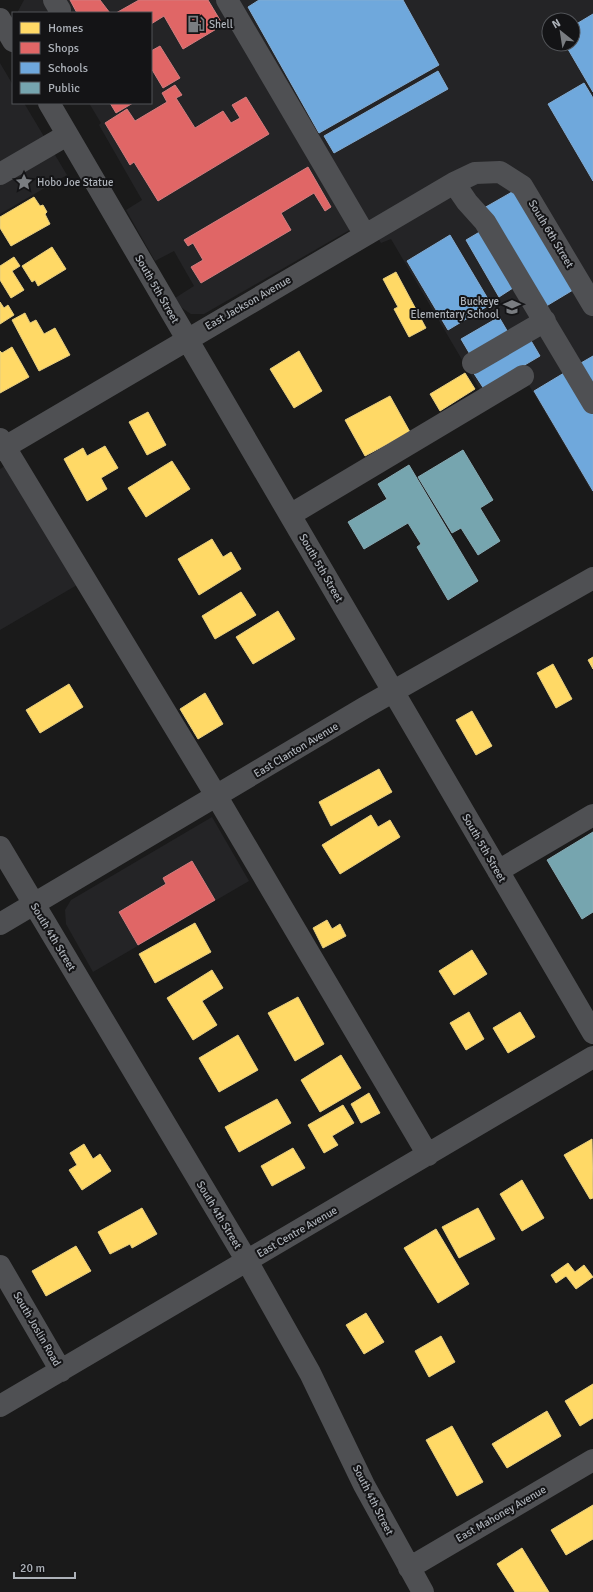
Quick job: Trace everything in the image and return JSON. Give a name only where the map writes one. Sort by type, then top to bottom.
[{"type":"street","points":[[54,0],[60,10],[59,12]]},
{"type":"street","points":[[227,0],[365,236]]},
{"type":"street","points":[[0,19],[12,39]]},
{"type":"street","name":"South 5th Street","points":[[50,104],[593,1033]]},
{"type":"street","points":[[0,174],[67,135]]},
{"type":"street","name":"East Jackson Avenue","points":[[2,445],[365,236],[454,182],[475,172],[500,172]]},
{"type":"street","name":"South 6th Street","points":[[500,172],[522,186],[593,305]]},
{"type":"street","points":[[454,182],[467,202],[485,222],[593,403]]},
{"type":"street","points":[[473,363],[545,321]]},
{"type":"street","points":[[290,515],[523,376]]},
{"type":"street","points":[[2,445],[217,796],[428,1155]]},
{"type":"street","name":"East Clanton Avenue","points":[[0,924],[393,692],[593,578]]},
{"type":"street","points":[[498,871],[593,815]]},
{"type":"street","name":"South 4th Street","points":[[0,847],[33,905],[247,1262],[310,1373],[364,1485],[423,1592]]},
{"type":"street","name":"East Centre Avenue","points":[[0,1406],[593,1057]]},
{"type":"street","name":"South Joslin Road","points":[[0,1266],[61,1371]]},
{"type":"street","name":"East Mahoney Avenue","points":[[409,1568],[593,1460]]},
{"type":"shaded area","name":"Buckeye Elementary School","points":[[24,0],[593,0],[593,494],[520,370],[481,392],[391,239],[381,243],[367,220],[204,314],[191,314],[182,308],[175,298],[194,286],[174,251],[155,261],[126,210],[142,200],[99,125],[101,123],[90,104],[152,104],[152,12],[18,12]]},
{"type":"shaded area","points":[[0,63],[12,83],[12,104],[25,104],[67,175],[0,214]]},
{"type":"shaded area","points":[[8,464],[77,585],[0,630],[0,469]]},
{"type":"shaded area","points":[[212,817],[249,881],[93,972],[66,924],[65,910],[71,900]]},
{"type":"building: Homes","points":[[34,197],[40,206],[43,205],[47,212],[45,214],[50,224],[11,246],[0,228],[0,217]]},
{"type":"building: Homes","points":[[52,247],[66,269],[38,286],[35,280],[32,282],[22,266]]},
{"type":"building: Homes","points":[[14,257],[20,266],[12,271],[24,290],[11,298],[0,280],[0,266]]},
{"type":"building: Homes","points":[[396,272],[426,328],[409,337],[394,309],[398,307],[383,279]]},
{"type":"building: Homes","points":[[0,302],[4,308],[8,305],[14,315],[0,324]]},
{"type":"building: Homes","points":[[25,313],[30,323],[36,320],[44,334],[55,328],[70,355],[39,371],[12,320]]},
{"type":"building: Homes","points":[[12,347],[29,377],[0,393],[0,351],[2,353]]},
{"type":"building: Homes","points":[[299,351],[322,391],[294,408],[270,369]]},
{"type":"building: Homes","points":[[465,373],[475,389],[440,411],[430,394]]},
{"type":"building: Homes","points":[[390,396],[410,432],[365,456],[345,420]]},
{"type":"building: Homes","points":[[148,412],[166,445],[147,455],[129,422]]},
{"type":"building: Homes","points":[[105,446],[118,468],[101,478],[107,489],[87,501],[64,459],[83,448],[87,456]]},
{"type":"building: Homes","points":[[172,461],[190,489],[146,517],[128,488]]},
{"type":"building: Homes","points":[[212,539],[223,557],[231,552],[241,569],[199,595],[178,559]]},
{"type":"building: Homes","points":[[241,592],[256,615],[215,639],[202,616]]},
{"type":"building: Homes","points":[[278,611],[295,639],[253,664],[236,637]]},
{"type":"building: Homes","points":[[593,657],[593,669],[588,660]]},
{"type":"building: Homes","points":[[553,664],[572,699],[556,708],[537,673]]},
{"type":"building: Homes","points":[[69,684],[83,707],[40,733],[26,710]]},
{"type":"building: Homes","points":[[205,693],[223,724],[198,739],[180,709]]},
{"type":"building: Homes","points":[[472,711],[492,746],[476,755],[456,720]]},
{"type":"building: Homes","points":[[379,769],[392,792],[331,826],[319,802]]},
{"type":"building: Homes","points":[[371,815],[378,827],[390,820],[400,837],[340,874],[322,845]]},
{"type":"building: Homes","points":[[327,920],[332,929],[340,924],[346,936],[323,948],[313,928]]},
{"type":"building: Homes","points":[[195,923],[211,952],[155,983],[139,954]]},
{"type":"building: Homes","points":[[472,950],[487,974],[454,995],[439,971]]},
{"type":"building: Homes","points":[[212,970],[223,988],[202,1001],[217,1025],[193,1040],[167,998]]},
{"type":"building: Homes","points":[[298,997],[324,1044],[295,1061],[268,1013]]},
{"type":"building: Homes","points":[[469,1012],[484,1039],[466,1050],[450,1023]]},
{"type":"building: Homes","points":[[520,1012],[535,1037],[508,1053],[493,1028]]},
{"type":"building: Homes","points":[[238,1035],[258,1070],[219,1092],[199,1058]]},
{"type":"building: Homes","points":[[341,1055],[361,1088],[320,1112],[301,1080]]},
{"type":"building: Homes","points":[[369,1093],[380,1113],[361,1123],[351,1104]]},
{"type":"building: Homes","points":[[277,1099],[291,1123],[239,1152],[225,1127]]},
{"type":"building: Homes","points":[[343,1105],[354,1123],[332,1136],[338,1145],[324,1153],[308,1125]]},
{"type":"building: Homes","points":[[592,1139],[593,1198],[590,1199],[564,1155]]},
{"type":"building: Homes","points":[[84,1144],[93,1159],[100,1154],[111,1171],[82,1190],[69,1170],[77,1165],[70,1153]]},
{"type":"building: Homes","points":[[293,1148],[305,1168],[272,1186],[261,1166]]},
{"type":"building: Homes","points":[[522,1180],[544,1218],[522,1231],[500,1194]]},
{"type":"building: Homes","points":[[142,1208],[157,1234],[132,1248],[130,1244],[110,1254],[98,1232]]},
{"type":"building: Homes","points":[[478,1208],[495,1239],[459,1258],[442,1227]]},
{"type":"building: Homes","points":[[436,1229],[469,1284],[438,1303],[404,1248]]},
{"type":"building: Homes","points":[[76,1246],[91,1271],[46,1296],[32,1271]]},
{"type":"building: Homes","points":[[568,1263],[575,1272],[584,1265],[593,1277],[576,1289],[566,1276],[556,1283],[551,1275]]},
{"type":"building: Homes","points":[[366,1313],[384,1342],[364,1354],[346,1325]]},
{"type":"building: Homes","points":[[441,1336],[455,1362],[429,1377],[415,1351]]},
{"type":"building: Homes","points":[[593,1384],[593,1418],[580,1426],[565,1401]]},
{"type":"building: Homes","points":[[547,1411],[561,1436],[507,1468],[492,1444]]},
{"type":"building: Homes","points":[[452,1426],[483,1482],[457,1496],[426,1440]]},
{"type":"building: Homes","points":[[593,1505],[593,1539],[566,1555],[551,1530]]},
{"type":"building: Homes","points":[[522,1548],[549,1592],[515,1592],[497,1564]]},
{"type":"building: Shops","points":[[70,0],[100,0],[109,12],[76,12]]},
{"type":"building: Shops","name":"Shell","points":[[139,0],[208,0],[223,25],[183,49],[164,16],[152,23],[152,12],[118,12]]},
{"type":"building: Shops","points":[[160,46],[180,78],[163,88],[152,70],[152,50]]},
{"type":"building: Shops","points":[[175,85],[182,95],[176,98],[195,128],[223,111],[231,123],[240,118],[232,105],[246,97],[269,134],[158,201],[134,162],[130,165],[105,123],[127,109],[135,121],[167,102],[162,93]]},
{"type":"building: Shops","points":[[111,104],[131,104],[116,113]]},
{"type":"building: Shops","points":[[308,167],[331,207],[325,211],[314,193],[281,213],[291,230],[201,283],[191,267],[203,260],[193,243],[188,246],[184,240]]},
{"type":"building: Shops","points":[[192,861],[215,900],[138,945],[119,912],[166,884],[163,878]]},
{"type":"building: Schools","points":[[259,0],[403,0],[439,65],[319,133],[248,7]]},
{"type":"building: Schools","points":[[593,14],[593,92],[570,52],[581,52],[581,21]]},
{"type":"building: Schools","points":[[438,71],[448,89],[334,153],[324,136]]},
{"type":"building: Schools","points":[[584,83],[593,98],[593,181],[548,104]]},
{"type":"building: Schools","points":[[519,188],[578,287],[543,308],[484,208]]},
{"type":"building: Schools","points":[[483,230],[516,286],[499,297],[466,240]]},
{"type":"building: Schools","points":[[450,235],[491,304],[448,330],[407,261]]},
{"type":"building: Schools","points":[[499,317],[509,334],[471,356],[461,339]]},
{"type":"building: Schools","points":[[530,339],[540,356],[484,389],[473,372]]},
{"type":"building: Schools","points":[[593,356],[593,399],[574,367]]},
{"type":"building: Schools","points":[[569,370],[593,410],[593,491],[534,391]]},
{"type":"building: Public","points":[[463,450],[493,500],[480,508],[500,541],[478,555],[461,528],[452,533],[418,477]]},
{"type":"building: Public","points":[[409,465],[478,581],[448,600],[417,547],[421,544],[408,523],[364,549],[348,522],[387,499],[378,484]]},
{"type":"building: Public","points":[[593,832],[593,912],[582,919],[547,860]]},
{"type":"place","name":"Shell","points":[[196,24]]},
{"type":"place","name":"Hobo Joe Statue","points":[[24,182]]},
{"type":"place","name":"Buckeye Elementary School","points":[[512,307]]}]
